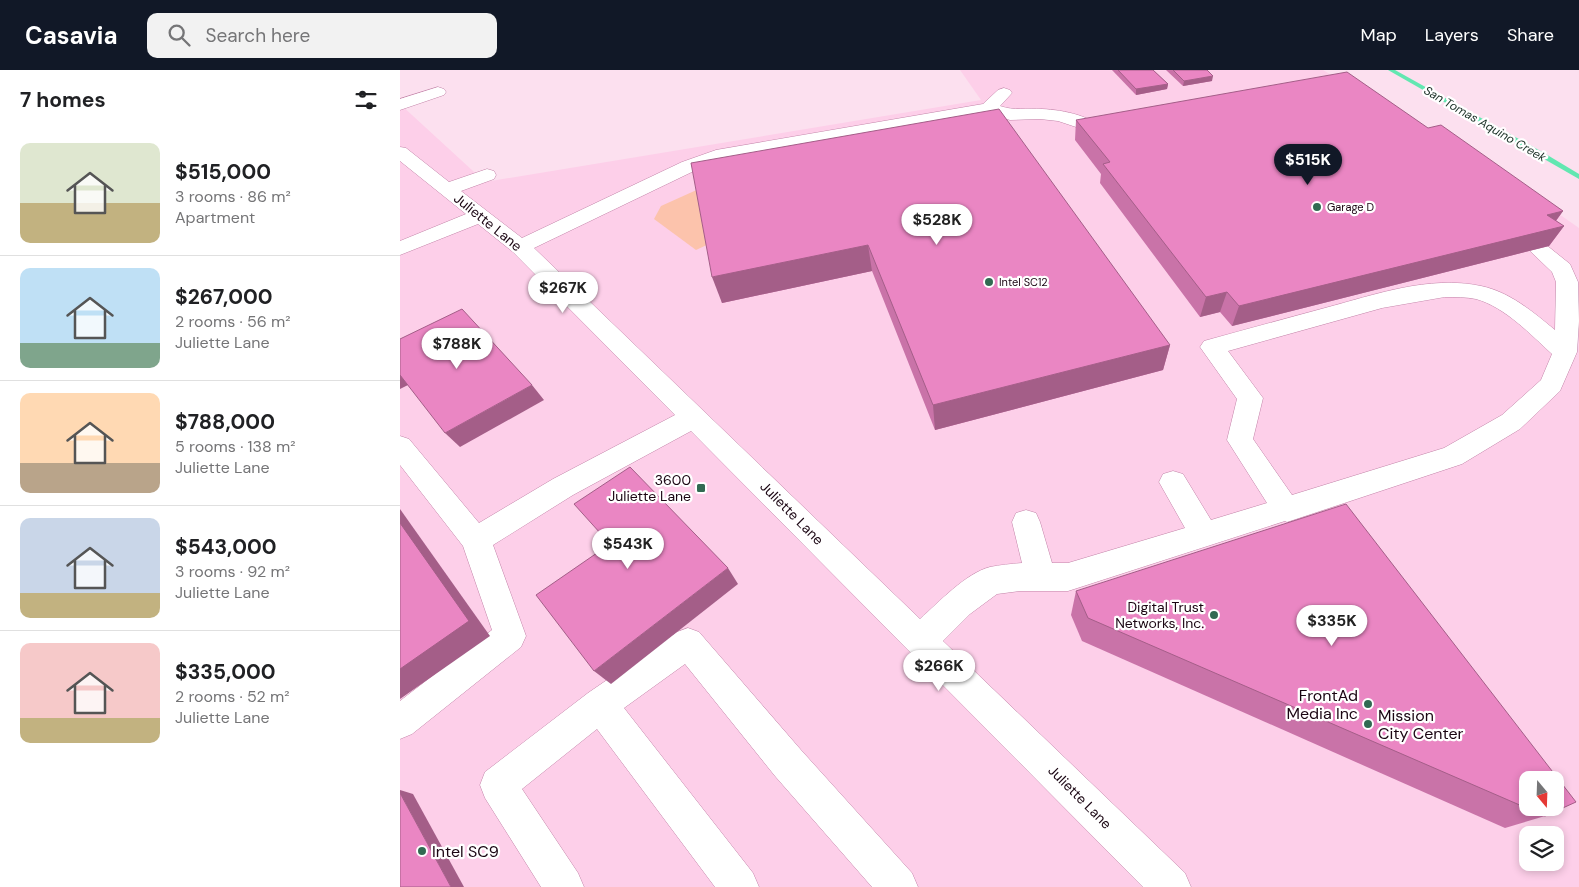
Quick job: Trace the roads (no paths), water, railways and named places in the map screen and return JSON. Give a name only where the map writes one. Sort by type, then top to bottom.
[{"type":"street","points":[[400,105],[438,92]]},
{"type":"street","points":[[988,108],[1004,93]]},
{"type":"street","points":[[520,247],[690,166],[722,154],[988,108],[1010,115],[1040,114],[1060,116],[1085,124],[1100,135]]},
{"type":"street","name":"Juliette Lane","points":[[400,152],[520,247],[1171,887]]},
{"type":"street","points":[[447,189],[488,175]]},
{"type":"street","points":[[400,249],[480,216]]},
{"type":"street","points":[[921,640],[966,598],[990,582],[1020,577],[1068,577],[1288,510],[1453,456],[1511,422],[1550,385],[1564,352],[1568,316],[1567,282],[1562,270],[1538,248]]},
{"type":"street","points":[[1288,510],[1240,440],[1250,398],[1212,347],[1393,297],[1452,290],[1481,292],[1498,301],[1516,312],[1564,352]]},
{"type":"street","points":[[476,540],[563,487],[694,417]]},
{"type":"street","points":[[400,446],[476,540],[510,636],[400,722]]},
{"type":"street","points":[[1173,482],[1205,535]]},
{"type":"street","points":[[1026,522],[1040,577]]},
{"type":"street","points":[[564,887],[498,785],[600,705],[688,643],[788,763],[898,887]]},
{"type":"street","points":[[600,705],[739,887]]},
{"type":"waterway","name":"San Tomas Aquino Creek","points":[[1391,70],[1542,154],[1579,177]]},
{"type":"place","name":"Garage D","points":[[1317,207]]},
{"type":"place","name":"Intel SC12","points":[[989,282]]},
{"type":"place","name":"3600 Juliette Lane","points":[[701,488]]},
{"type":"place","name":"Digital Trust Networks, Inc.","points":[[1214,615]]},
{"type":"place","name":"FrontAd Media Inc","points":[[1368,704]]},
{"type":"place","name":"Mission City Center","points":[[1368,724]]},
{"type":"place","name":"Intel SC9","points":[[422,851]]}]
